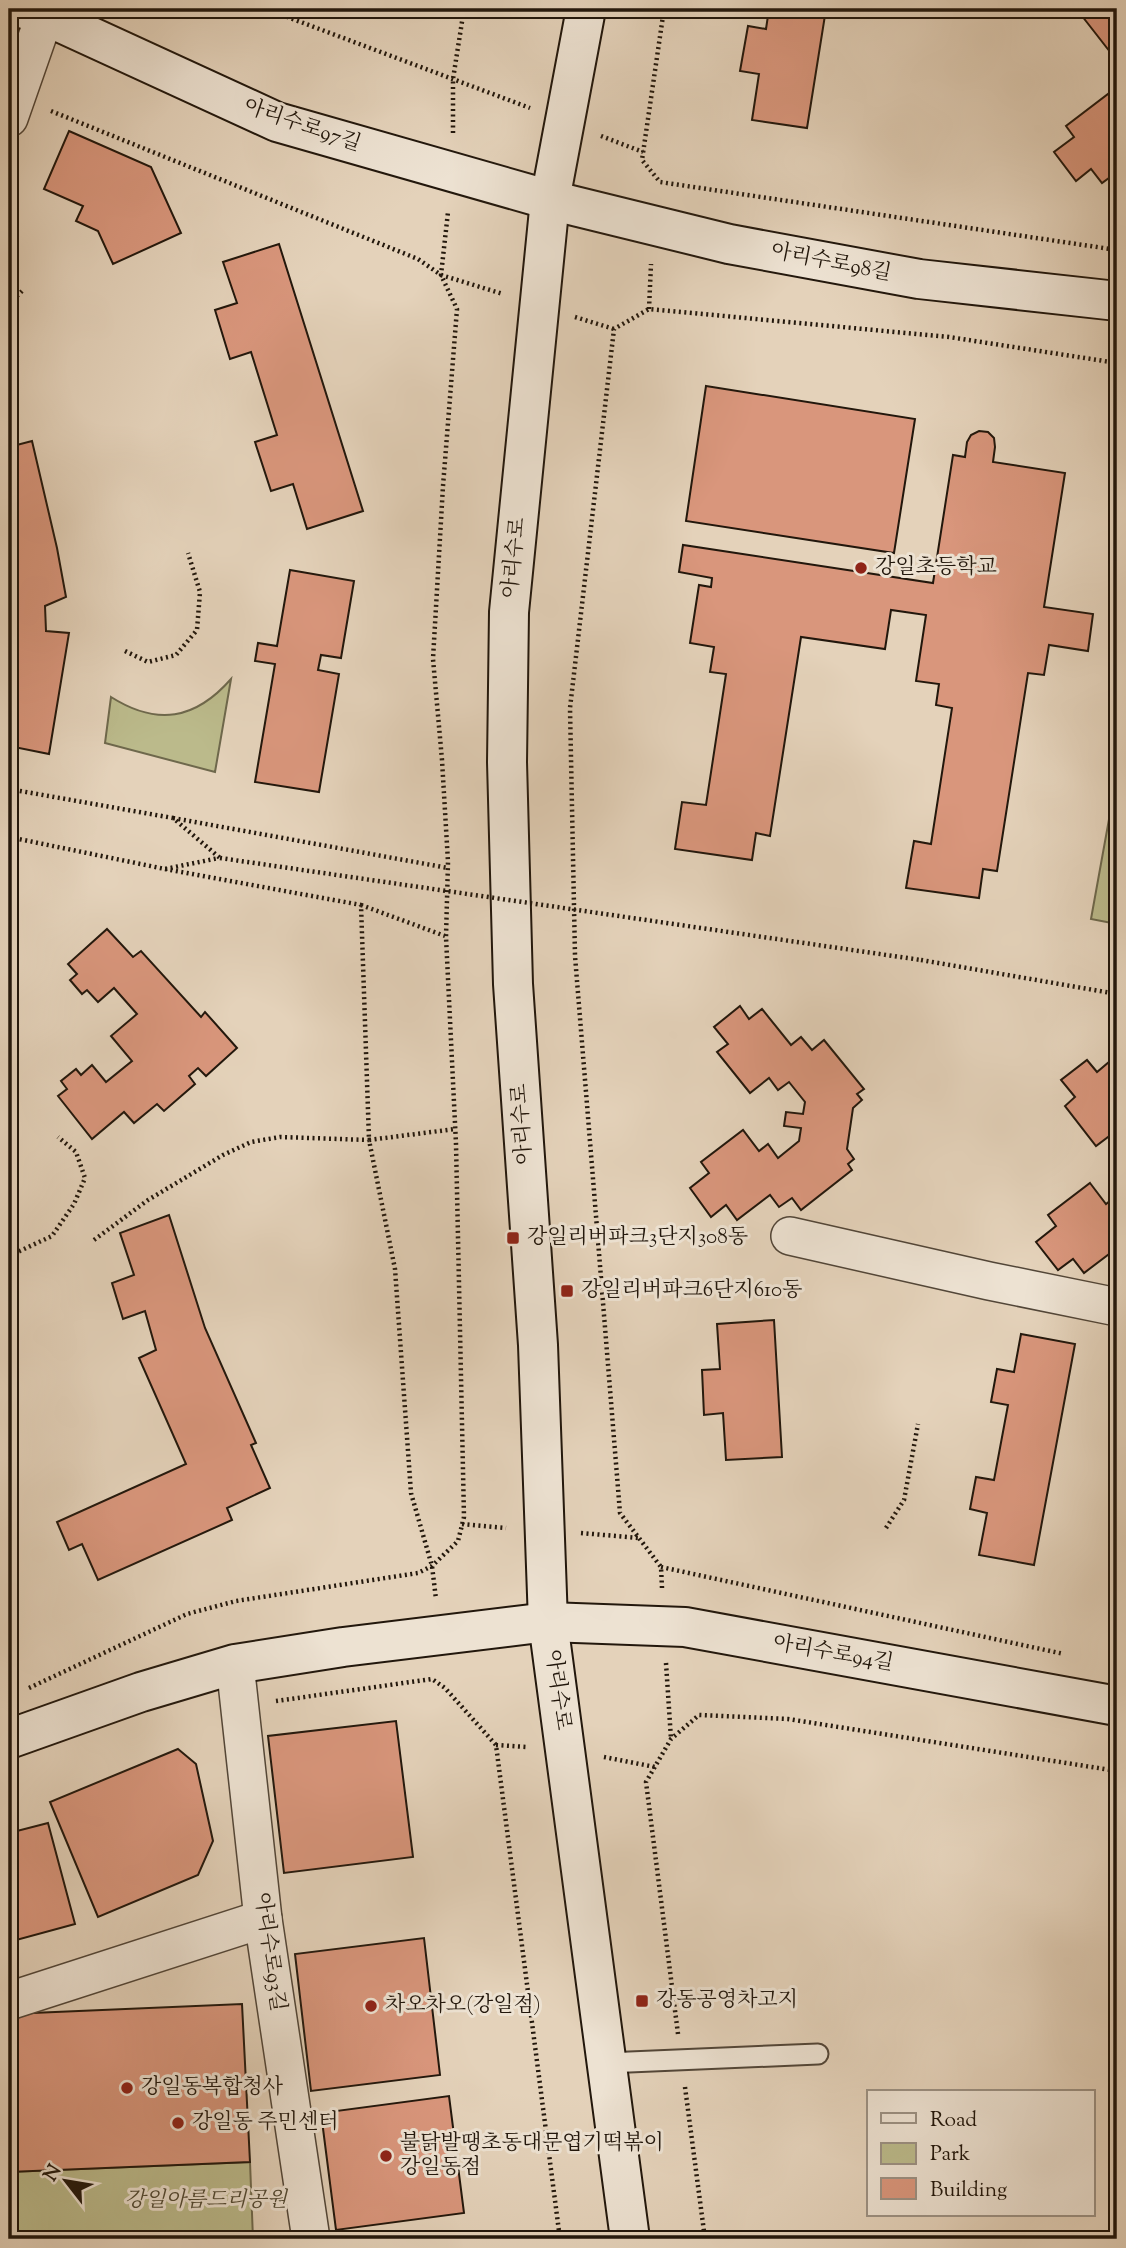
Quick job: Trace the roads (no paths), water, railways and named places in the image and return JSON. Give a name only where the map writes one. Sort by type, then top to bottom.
[{"type":"street","name":"아리수로","points":[[586,9],[550,200],[509,612],[507,762],[513,984],[538,1345],[548,1622],[630,2239]]},
{"type":"street","name":"아리수로97길","points":[[39,11],[277,122],[550,200]]},
{"type":"street","points":[[9,118],[39,11]]},
{"type":"street","name":"아리수로98길","points":[[550,200],[729,244],[919,279],[1117,301]]},
{"type":"street","points":[[790,1236],[1117,1307]]},
{"type":"street","points":[[9,1739],[141,1692],[235,1664],[343,1647],[548,1622]]},
{"type":"street","name":"아리수로94길","points":[[548,1622],[685,1627],[1117,1706]]},
{"type":"street","name":"아리수로93길","points":[[235,1664],[263,1919],[311,2239]]},
{"type":"street","points":[[9,2001],[263,1919]]},
{"type":"lane","points":[[606,2063],[818,2054]]},
{"type":"place","name":"강일초등학교","points":[[861,568]]},
{"type":"place","name":"강일리버파크3단지308동","points":[[513,1238]]},
{"type":"place","name":"강일리버파크6단지610동","points":[[567,1291]]},
{"type":"place","name":"강동공영차고지","points":[[642,2001]]},
{"type":"place","name":"차오차오(강일점)","points":[[371,2006]]},
{"type":"place","name":"강일동복합청사","points":[[127,2088]]},
{"type":"place","name":"강일동 주민센터","points":[[178,2123]]},
{"type":"place","name":"불닭발땡초동대문엽기떡볶이 강일동점","points":[[386,2156]]},
{"type":"park label","name":"강일아름드리공원","points":[[206,2201]]}]
